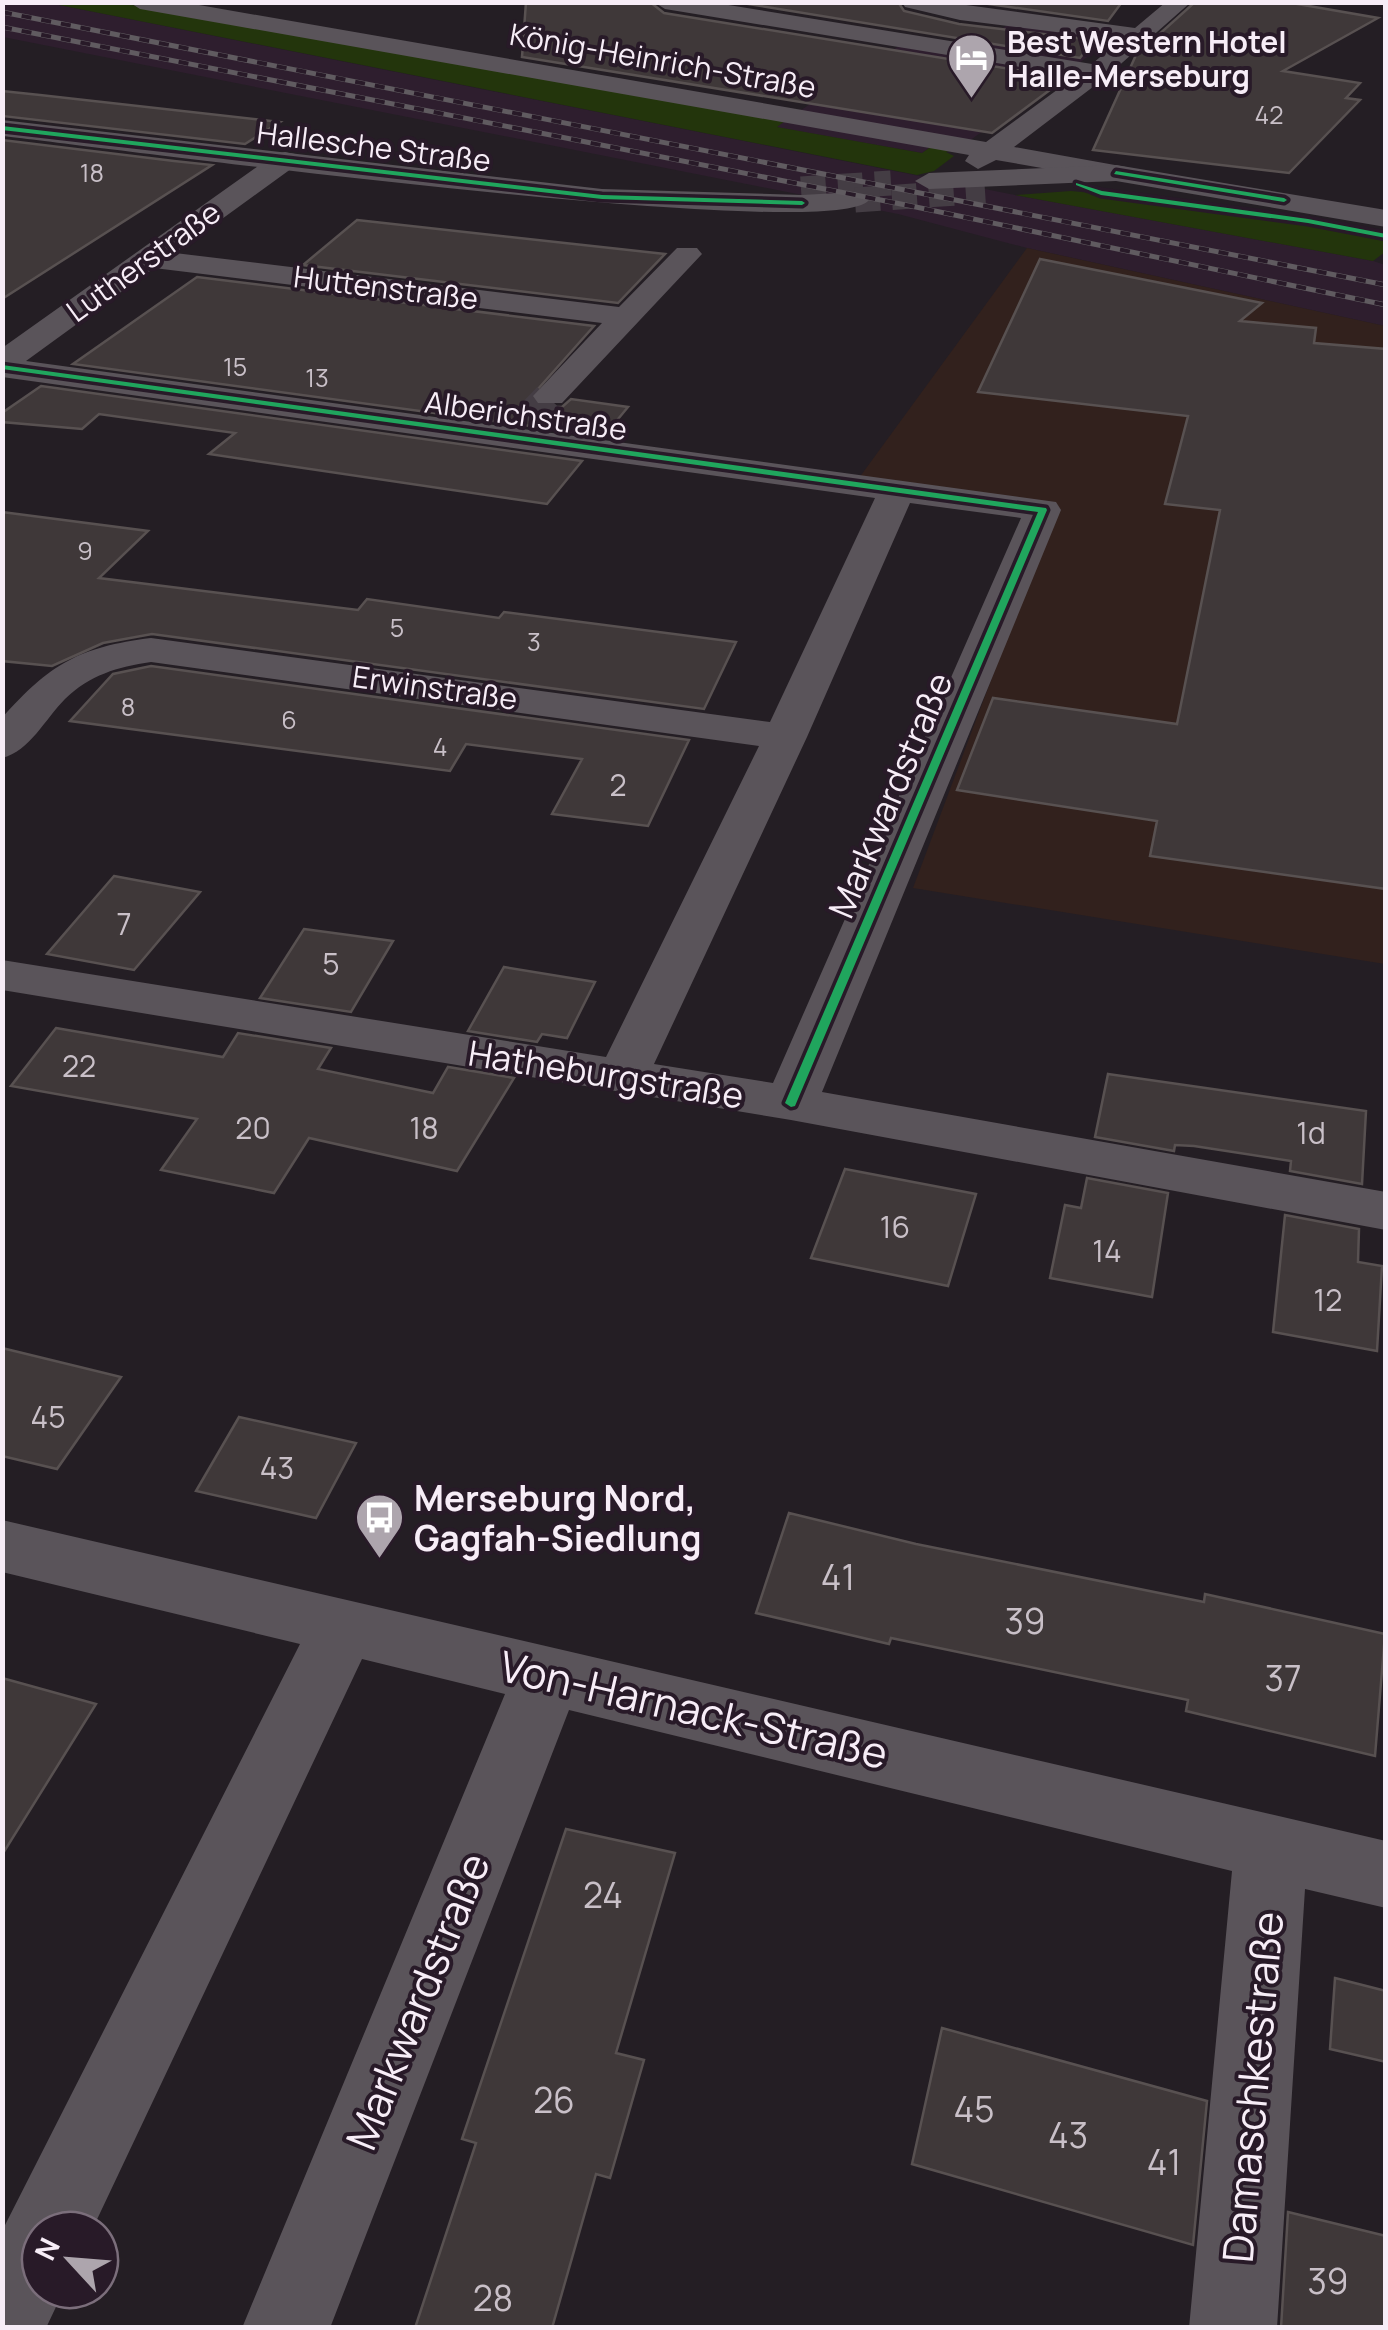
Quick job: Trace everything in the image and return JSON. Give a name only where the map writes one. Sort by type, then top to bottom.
[{"type":"street","name":"König-Heinrich-Straße","points":[[140,2],[1386,219]]},
{"type":"street","points":[[665,2],[1097,72]]},
{"type":"street","points":[[914,2],[960,12],[1141,36]]},
{"type":"street","points":[[929,180],[958,178],[960,172],[997,150],[1180,2]]},
{"type":"street","name":"Hallesche Straße","points":[[2,128],[602,197],[855,200]]},
{"type":"street","name":"Lutherstraße","points":[[2,365],[144,258],[285,160]]},
{"type":"street","name":"König-Heinrich-Straße","points":[[958,178],[1116,172]]},
{"type":"street","name":"König-Heinrich-Straße","points":[[985,191],[1110,182],[1186,184]]},
{"type":"street","name":"Hallesche Straße","points":[[740,200],[801,189]]},
{"type":"street","points":[[528,418],[687,254]]},
{"type":"street","name":"Huttenstraße","points":[[144,258],[628,316]]},
{"type":"street","name":"Alberichstraße","points":[[2,365],[528,418],[897,490],[1044,510]]},
{"type":"street","points":[[622,1077],[786,737],[897,490]]},
{"type":"street","name":"Markwardstraße","points":[[791,1103],[1044,510]]},
{"type":"street","name":"Erwinstraße","points":[[2,744],[68,672],[122,652],[150,650],[786,737]]},
{"type":"street","name":"Hatheburgstraße","points":[[2,975],[791,1103],[1386,1211]]},
{"type":"street","name":"Von-Harnack-Straße","points":[[2,1546],[1386,1875]]},
{"type":"street","points":[[58,2210],[343,1627]]},
{"type":"street","name":"Markwardstraße","points":[[286,2328],[548,1674]]},
{"type":"street","name":"Damaschkestraße","points":[[1233,2328],[1271,1847]]},
{"type":"street","points":[[2,2324],[20,2288]]},
{"type":"shaded area","points":[[2,3],[49,3],[1015,195],[1373,261],[1385,265],[1385,326],[1027,248],[898,214],[3,37]]},
{"type":"shaded area","points":[[1010,23],[1117,36],[969,141],[932,146],[922,153],[775,127],[899,46],[964,55]]},
{"type":"shaded area","points":[[1027,248],[1385,326],[1385,964],[913,888],[1056,507],[859,478]]},
{"type":"green space","points":[[49,3],[121,3],[785,121],[777,127],[922,153],[932,146],[951,150],[946,152],[954,156],[934,171],[917,175]]},
{"type":"green space","points":[[1071,191],[1190,205],[1346,232],[1385,240],[1385,252],[1373,261],[1015,195]]},
{"type":"building","points":[[526,2],[650,2],[664,13],[1066,78],[992,133],[522,57]]},
{"type":"building","points":[[736,2],[898,2],[904,11],[959,24],[1094,40],[1080,58]]},
{"type":"building","points":[[975,2],[1122,2],[1108,21]]},
{"type":"building","points":[[1195,2],[1286,2],[1378,18],[1283,71],[1360,83],[1346,98],[1360,100],[1289,173],[1093,150],[1136,55]]},
{"type":"building","points":[[2,91],[280,122],[245,144],[2,116]]},
{"type":"building","points":[[2,140],[174,161],[212,165],[2,299]]},
{"type":"building","points":[[357,220],[665,254],[618,303],[303,265]]},
{"type":"building","points":[[1040,259],[1262,303],[1240,321],[1316,328],[1314,343],[1386,349],[1386,889],[1150,856],[1157,821],[957,790],[993,698],[1177,724],[1220,510],[1165,504],[1188,416],[978,392]]},
{"type":"building","points":[[197,277],[594,326],[530,398],[538,407],[562,407],[571,399],[628,407],[604,436],[73,364]]},
{"type":"building","points":[[41,386],[582,461],[547,504],[209,454],[235,433],[99,414],[82,429],[2,422],[2,413]]},
{"type":"building","points":[[2,512],[148,531],[99,578],[358,610],[367,599],[499,618],[504,612],[736,642],[704,709],[152,634],[103,643],[52,666],[2,661]]},
{"type":"building","points":[[151,666],[689,740],[648,826],[552,814],[582,759],[466,744],[450,771],[70,721],[113,674]]},
{"type":"building","points":[[114,876],[200,892],[134,970],[47,954]]},
{"type":"building","points":[[304,929],[393,941],[351,1012],[260,998]]},
{"type":"building","points":[[504,967],[595,982],[567,1038],[542,1034],[537,1042],[468,1031]]},
{"type":"building","points":[[56,1028],[223,1057],[238,1033],[331,1048],[318,1069],[433,1093],[448,1067],[514,1078],[457,1171],[309,1138],[274,1193],[161,1170],[197,1119],[11,1086]]},
{"type":"building","points":[[1108,1074],[1366,1111],[1362,1184],[1290,1171],[1291,1161],[1194,1146],[1175,1145],[1174,1151],[1095,1137]]},
{"type":"building","points":[[845,1169],[976,1194],[948,1286],[811,1258]]},
{"type":"building","points":[[1087,1178],[1168,1193],[1152,1297],[1050,1278],[1065,1205],[1081,1208]]},
{"type":"building","points":[[1285,1215],[1359,1229],[1358,1262],[1382,1266],[1377,1351],[1273,1332]]},
{"type":"building","points":[[2,1348],[121,1377],[57,1469],[2,1456]]},
{"type":"building","points":[[239,1417],[356,1443],[316,1518],[196,1491]]},
{"type":"building","points":[[789,1513],[916,1544],[1204,1602],[1205,1594],[1385,1634],[1375,1756],[1186,1711],[1188,1700],[891,1638],[889,1644],[756,1613]]},
{"type":"building","points":[[2,1678],[96,1704],[2,1855]]},
{"type":"building","points":[[566,1829],[675,1853],[616,2053],[644,2060],[610,2178],[596,2174],[552,2328],[415,2328],[476,2143],[462,2139]]},
{"type":"building","points":[[1335,1978],[1386,1991],[1386,2062],[1330,2049]]},
{"type":"building","points":[[942,2028],[1207,2101],[1193,2245],[912,2164]]},
{"type":"building","points":[[1288,2212],[1386,2236],[1386,2328],[1281,2328]]},
{"type":"tunnel","points":[[801,189],[891,183]]},
{"type":"tunnel","points":[[855,200],[985,191]]},
{"type":"tunnel","points":[[527,420],[550,396]]},
{"type":"railway","points":[[2,12],[1386,285]]},
{"type":"railway","points":[[2,27],[911,206],[1386,305]]},
{"type":"cycle path","points":[[2,128],[602,197],[802,203]]},
{"type":"cycle path","points":[[1116,173],[1284,200]]},
{"type":"cycle path","points":[[1078,184],[1101,193],[1308,221],[1386,236]]},
{"type":"cycle path","points":[[2,367],[1043,510],[791,1103]]},
{"type":"place","name":"Best Western Hotel Halle-Merseburg","points":[[972,100]]},
{"type":"place","name":"Merseburg Nord, Gagfah-Siedlung","points":[[379,1560]]}]
